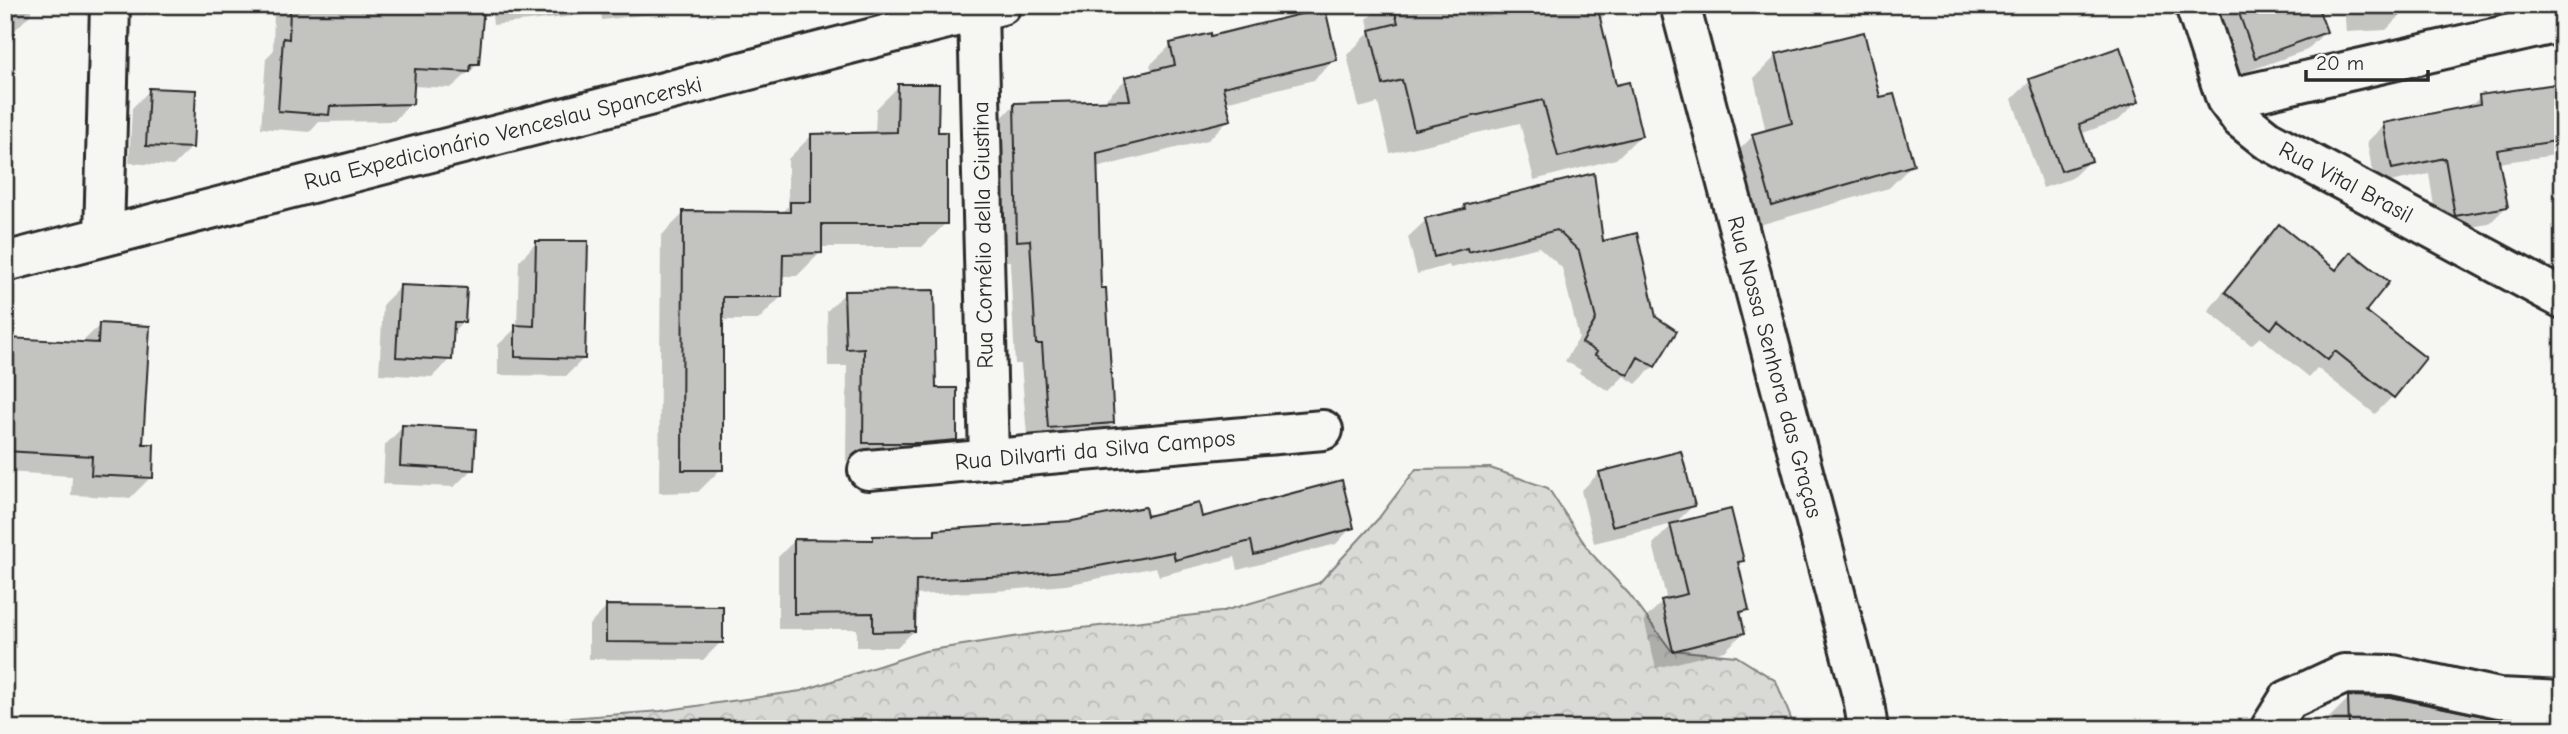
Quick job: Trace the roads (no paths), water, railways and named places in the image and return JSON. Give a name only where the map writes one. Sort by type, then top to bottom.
[{"type":"street","points":[[104,236],[110,5]]},
{"type":"street","name":"Rua Nossa Senhora das Graças","points":[[1680,5],[1860,689],[1868,729]]},
{"type":"street","name":"Rua Vital Brasil","points":[[2195,5],[2226,99],[2241,119],[2266,139],[2563,299]]},
{"type":"street","name":"Rua Expedicionário Venceslau Spancerski","points":[[5,262],[990,8]]},
{"type":"street","name":"Rua Cornélio della Giustina","points":[[989,459],[990,8]]},
{"type":"street","points":[[2226,99],[2563,23]]},
{"type":"street","name":"Rua Dilvarti da Silva Campos","points":[[868,470],[1323,430]]},
{"type":"street","points":[[2270,729],[2288,700],[2344,674],[2393,675],[2500,698],[2563,701]]}]
